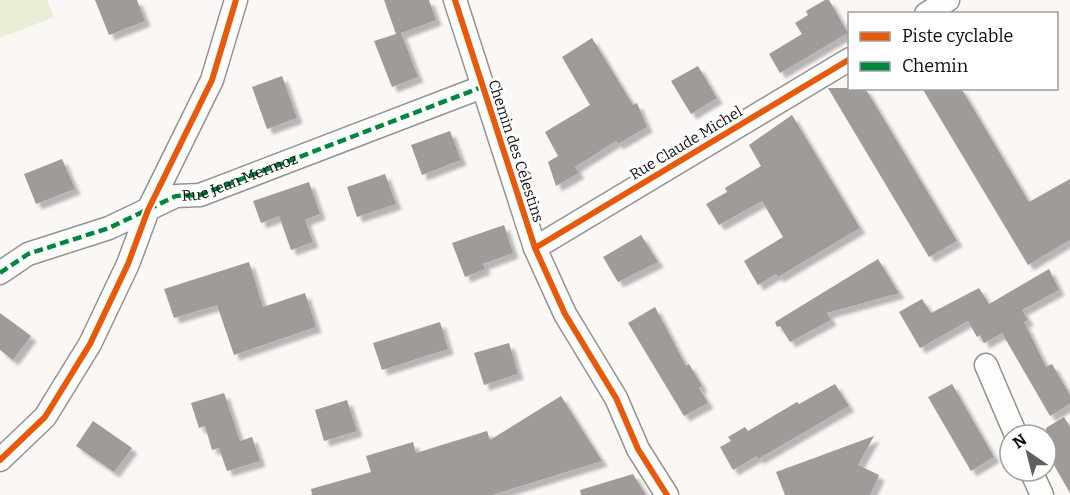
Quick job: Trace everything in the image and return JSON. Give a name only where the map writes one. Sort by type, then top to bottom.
[{"type":"street","points":[[0,460],[26,437],[58,398],[90,344],[128,264],[148,210],[212,80],[236,0]]},
{"type":"street","name":"Chemin des Célestins","points":[[454,0],[535,248],[565,314],[616,398],[638,449],[667,495]]},
{"type":"street","points":[[929,12],[948,0]]},
{"type":"street","name":"Rue Claude Michel","points":[[535,248],[848,60]]},
{"type":"street","name":"Rue Jean Mermoz","points":[[0,273],[28,254],[109,228],[176,196],[200,195],[482,87]]},
{"type":"street","points":[[986,365],[1011,423]]},
{"type":"green space","points":[[0,0],[47,0],[54,17],[0,38]]},
{"type":"building","points":[[95,0],[137,0],[145,21],[109,35]]},
{"type":"building","points":[[384,0],[429,0],[436,20],[401,33],[418,77],[392,87],[374,41],[396,34]]},
{"type":"building","points":[[829,0],[848,33],[780,73],[769,54],[802,34],[795,23],[808,15],[806,11]]},
{"type":"building","points":[[592,38],[633,105],[637,103],[647,127],[618,144],[616,141],[575,167],[579,173],[556,186],[548,162],[558,156],[545,132],[590,105],[562,57]]},
{"type":"building","points":[[698,66],[717,98],[691,114],[671,81]]},
{"type":"building","points":[[282,76],[297,118],[267,129],[252,87]]},
{"type":"building","points":[[828,88],[866,90],[957,241],[929,257]]},
{"type":"building","points":[[923,90],[962,90],[1029,202],[1070,179],[1070,240],[1028,265]]},
{"type":"building","points":[[792,115],[860,228],[778,277],[776,274],[758,285],[744,261],[783,237],[762,201],[719,225],[706,204],[727,192],[725,188],[761,166],[749,145]]},
{"type":"building","points":[[450,131],[461,160],[422,175],[411,145]]},
{"type":"building","points":[[62,159],[75,189],[36,204],[24,174]]},
{"type":"building","points":[[385,174],[396,204],[357,217],[347,187]]},
{"type":"building","points":[[309,182],[320,214],[305,220],[313,242],[291,250],[279,216],[261,223],[253,201]]},
{"type":"building","points":[[504,225],[513,253],[483,264],[485,269],[465,277],[452,243]]},
{"type":"building","points":[[641,235],[658,262],[618,282],[603,257]]},
{"type":"building","points":[[878,259],[899,293],[827,313],[831,320],[790,342],[780,326],[777,327],[775,322]]},
{"type":"building","points":[[249,262],[263,307],[305,293],[316,327],[234,355],[217,305],[174,318],[164,289]]},
{"type":"building","points":[[1049,269],[1059,290],[1022,310],[1028,320],[1024,322],[1046,367],[1052,364],[1070,395],[1070,404],[1050,416],[1002,333],[984,343],[980,335],[977,337],[968,321],[920,348],[899,312],[922,299],[931,313],[979,288],[989,304]]},
{"type":"building","points":[[655,307],[686,366],[689,364],[702,386],[699,388],[708,403],[684,416],[628,323]]},
{"type":"building","points":[[0,313],[31,336],[13,360],[0,350]]},
{"type":"building","points":[[440,322],[448,349],[382,370],[373,343]]},
{"type":"building","points":[[509,343],[518,374],[484,385],[474,353]]},
{"type":"building","points":[[835,384],[849,406],[758,459],[757,456],[733,470],[720,447],[731,441],[728,437],[745,427],[748,431],[797,402],[799,404]]},
{"type":"building","points":[[952,384],[994,457],[971,471],[928,397]]},
{"type":"building","points":[[224,393],[240,441],[252,437],[260,461],[227,471],[219,448],[212,450],[205,426],[199,428],[191,403]]},
{"type":"building","points":[[561,396],[602,461],[492,495],[312,495],[311,489],[371,472],[366,456],[413,442],[416,453],[487,431],[490,440]]},
{"type":"building","points":[[347,400],[357,431],[324,441],[315,410]]},
{"type":"building","points":[[1064,417],[1070,427],[1070,493],[1058,472],[1058,423],[1054,423]]},
{"type":"building","points":[[93,421],[132,448],[114,472],[76,446]]},
{"type":"building","points":[[874,436],[858,465],[879,475],[870,495],[785,495],[776,472]]},
{"type":"building","points":[[633,474],[646,495],[581,495],[580,490]]},
{"type":"marked path","points":[[0,273],[28,254],[109,228],[176,196],[200,195],[482,87]]},
{"type":"cycle path","points":[[0,460],[45,417],[90,344],[128,264],[148,210],[212,80],[236,0]]},
{"type":"cycle path","points":[[455,0],[535,248],[565,314],[616,398],[638,449],[667,495]]},
{"type":"cycle path","points":[[535,248],[848,60]]}]
